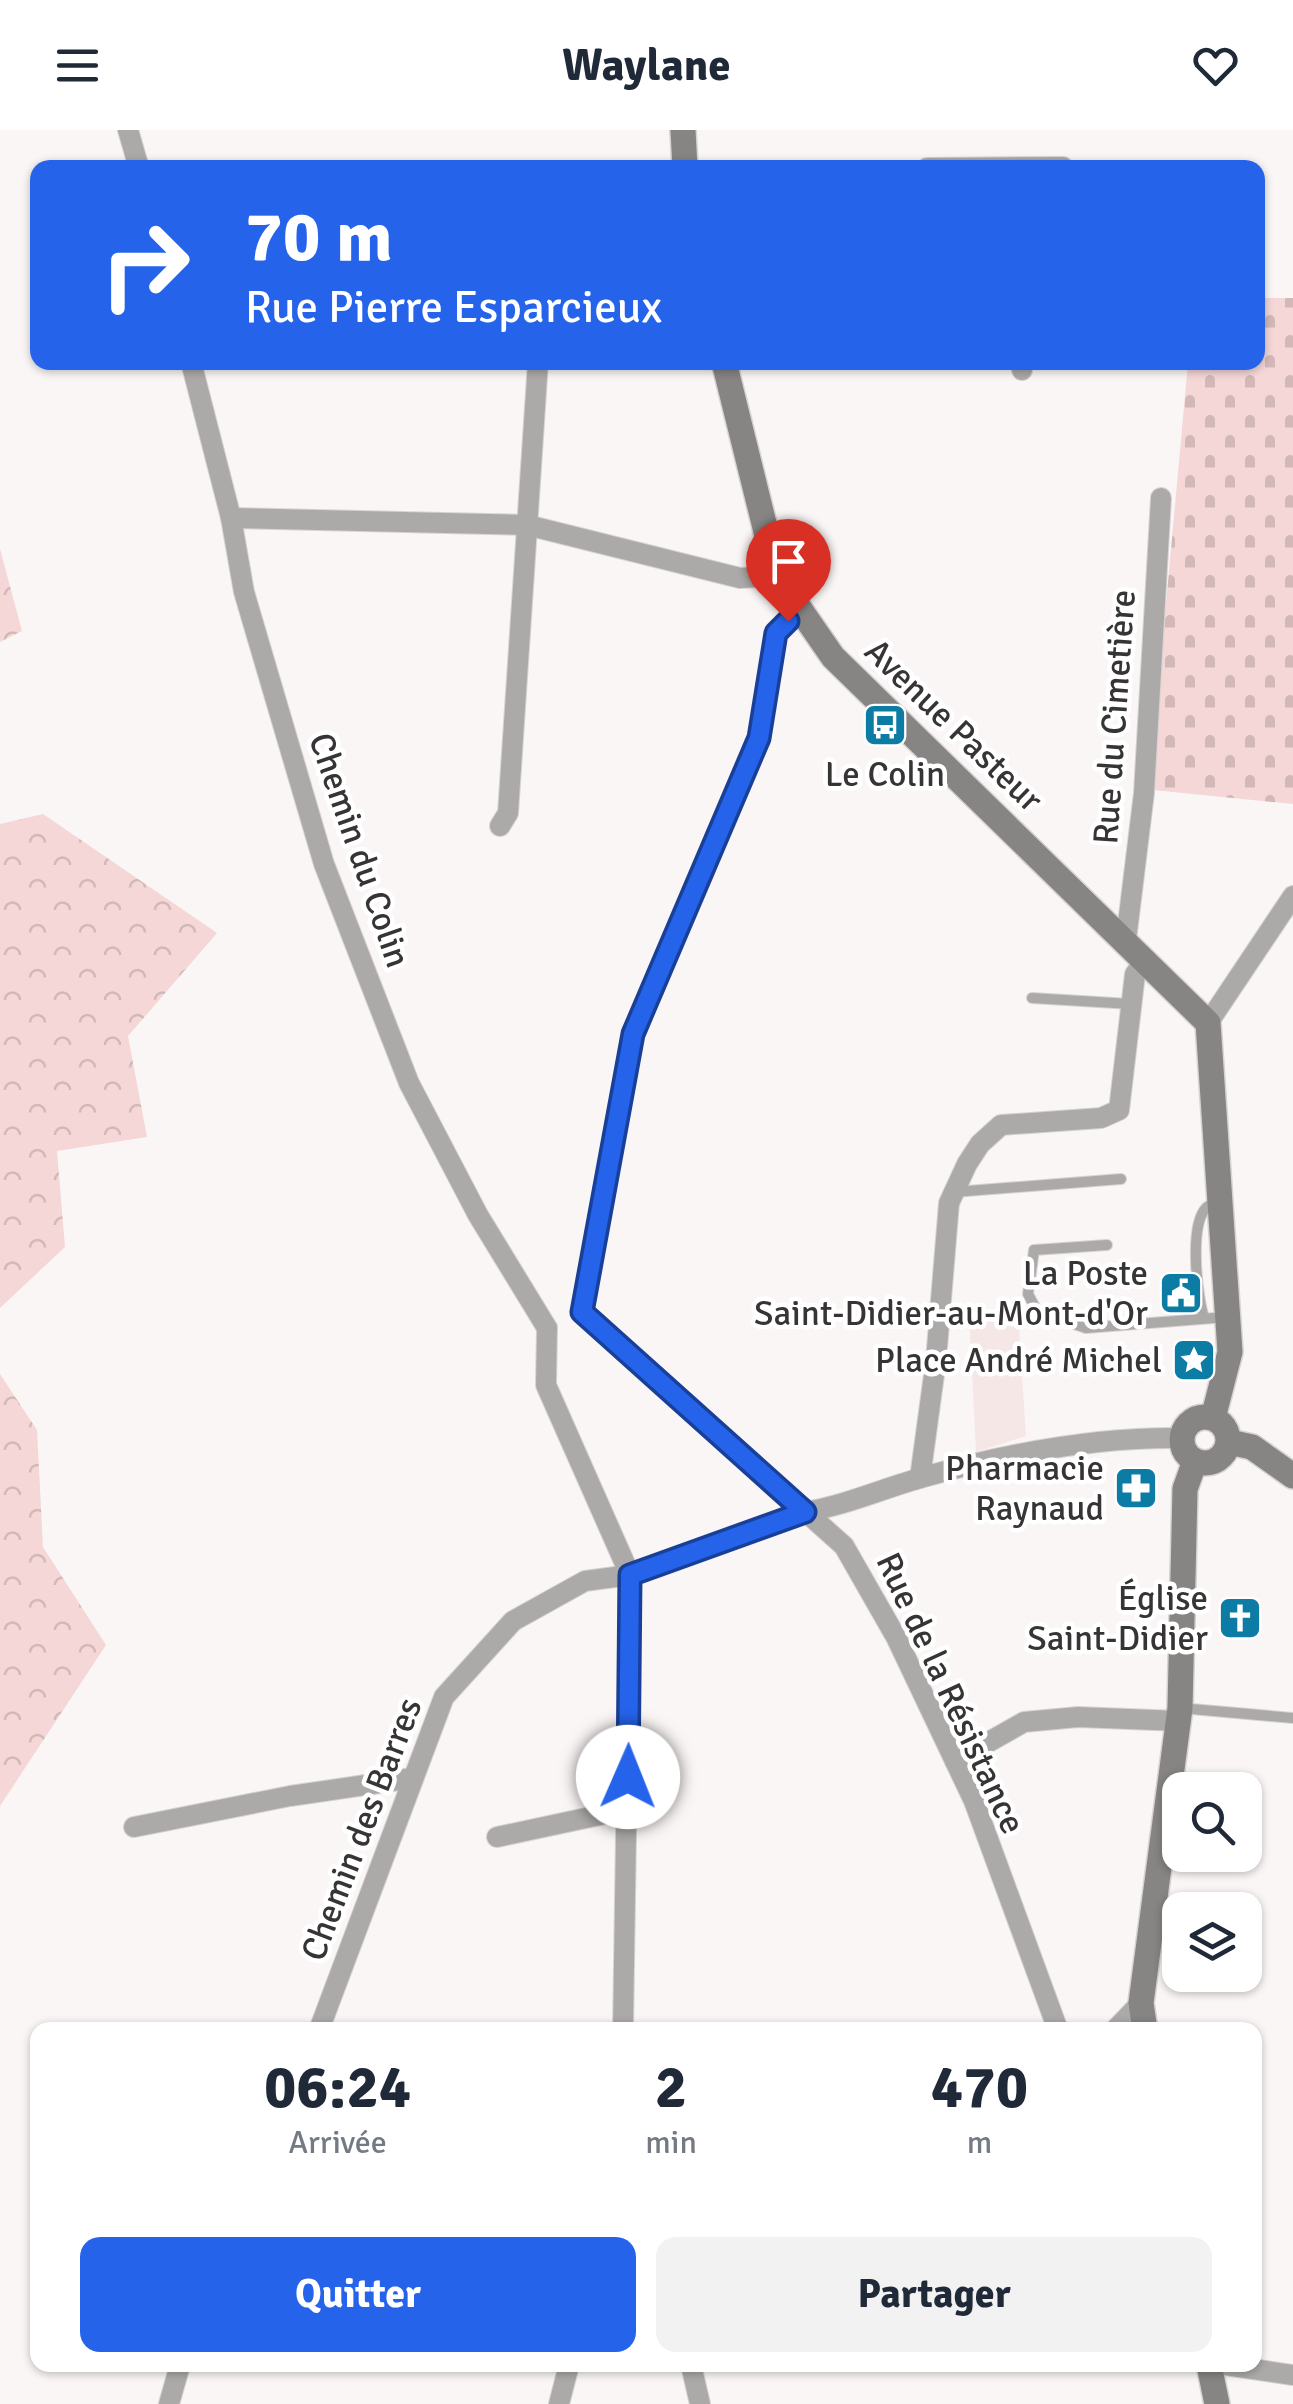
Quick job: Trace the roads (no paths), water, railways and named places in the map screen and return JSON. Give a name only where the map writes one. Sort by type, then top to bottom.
[{"type":"main road","points":[[683,130],[684,160]]},
{"type":"main road","name":"Avenue Pasteur","points":[[726,370],[777,576],[833,656],[1208,1023]]},
{"type":"main road","points":[[1208,1023],[1221,1201],[1216,1318],[1230,1352],[1213,1418]]},
{"type":"main road","points":[[1144,2022],[1141,2003],[1180,1714],[1185,1488],[1189,1449],[1193,1420],[1213,1418],[1225,1428],[1228,1442],[1217,1460],[1189,1449]]},
{"type":"main road","points":[[1228,1442],[1252,1447],[1293,1476]]},
{"type":"main road","points":[[1211,2372],[1218,2404]]},
{"type":"street","points":[[128,130],[136,160]]},
{"type":"street","name":"Chemin du Colin","points":[[192,370],[232,518],[244,592],[324,864],[409,1083],[478,1215],[547,1328]]},
{"type":"street","points":[[500,826],[508,813],[537,370]]},
{"type":"street","name":"Rue du Cimetière","points":[[1126,940],[1144,793],[1160,498]]},
{"type":"street","points":[[232,518],[527,525],[740,578],[777,576]]},
{"type":"street","points":[[622,2022],[630,1575],[546,1385],[547,1328],[582,1312],[633,1034],[759,738],[776,633],[800,609]]},
{"type":"street","points":[[1208,1023],[1293,896]]},
{"type":"street","points":[[920,1478],[936,1360],[949,1203],[980,1144],[1002,1124],[1101,1118],[1119,1110],[1134,974],[1146,960]]},
{"type":"street","name":"Rue de la Résistance","points":[[582,1312],[844,1546],[896,1637],[974,1801],[1054,2022]]},
{"type":"street","name":"Chemin des Barres","points":[[322,2022],[444,1697],[514,1621],[585,1581],[630,1575],[805,1512],[836,1507],[920,1478],[1044,1447],[1189,1449]]},
{"type":"street","points":[[955,1761],[1024,1722],[1180,1714]]},
{"type":"street","points":[[134,1827],[290,1796],[413,1778]]},
{"type":"street","points":[[496,1838],[628,1809]]},
{"type":"street","points":[[1123,2022],[1141,2003]]},
{"type":"street","points":[[1262,2370],[1293,2375]]},
{"type":"street","points":[[169,2404],[178,2372]]},
{"type":"street","points":[[559,2404],[566,2372]]},
{"type":"street","points":[[693,2372],[700,2404]]},
{"type":"lane","points":[[1032,998],[1131,1004]]},
{"type":"lane","points":[[954,1192],[1121,1179]]},
{"type":"lane","points":[[1107,1245],[1034,1250],[1028,1294],[1036,1310],[1086,1328],[1216,1318]]},
{"type":"lane","points":[[1180,1714],[1293,1718]]},
{"type":"place","name":"Le Colin","points":[[885,725]]},
{"type":"place","name":"La Poste Saint-Didier-au-Mont-d'Or","points":[[1181,1293]]},
{"type":"place","name":"Place André Michel","points":[[1194,1360]]},
{"type":"place","name":"Pharmacie Raynaud","points":[[1136,1488]]},
{"type":"place","name":"Église Saint-Didier","points":[[1240,1618]]}]
